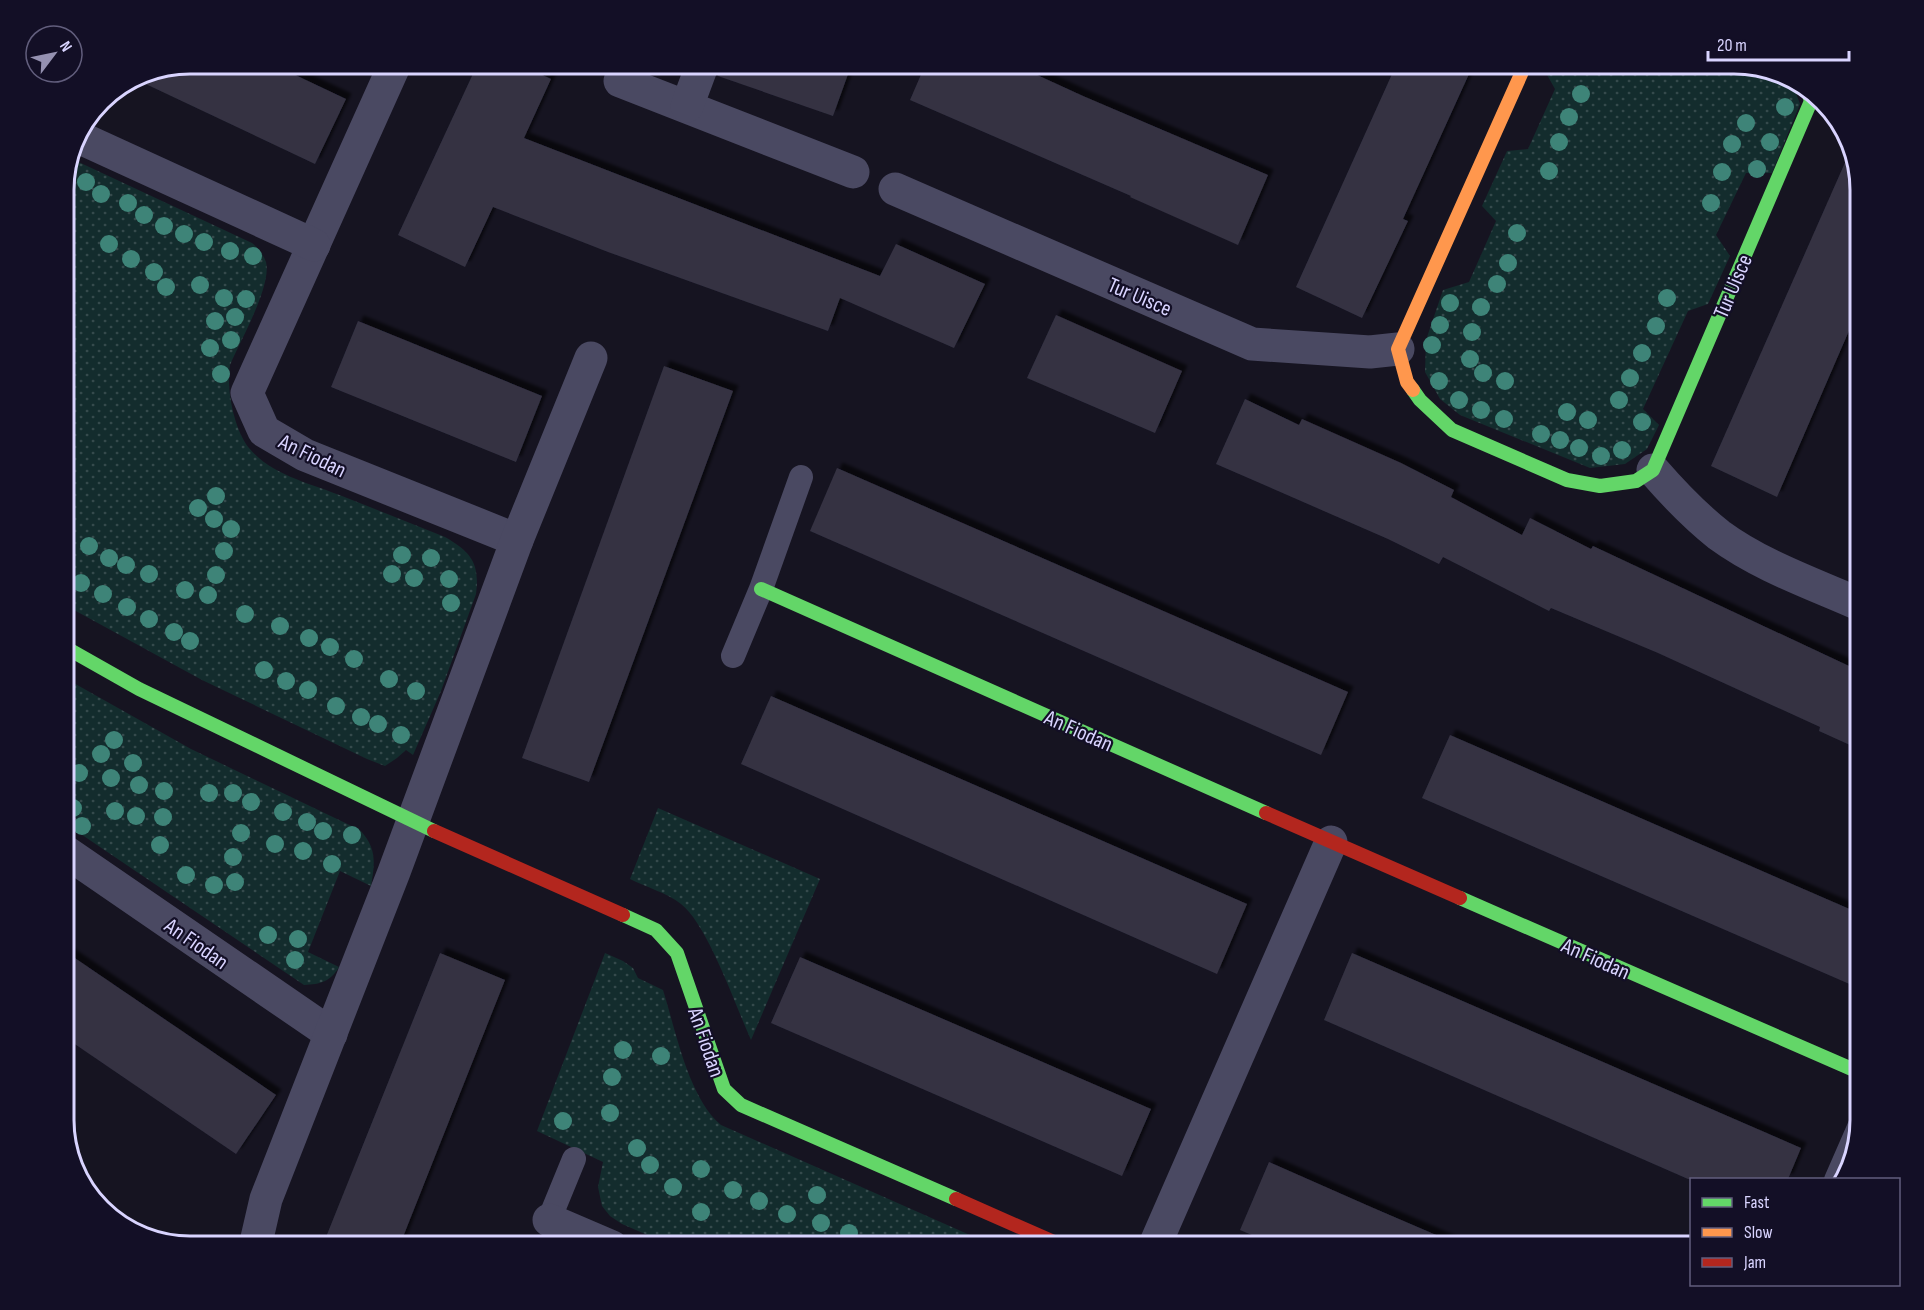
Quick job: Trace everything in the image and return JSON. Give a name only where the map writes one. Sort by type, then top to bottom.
[{"type":"street","name":"An Fiodan","points":[[391,74],[247,393],[264,431],[305,455],[517,540]]},
{"type":"street","points":[[687,106],[699,74]]},
{"type":"street","points":[[1521,74],[1398,349],[1407,382],[1420,400],[1452,430],[1567,480],[1600,486],[1636,481],[1653,470],[1671,490],[1720,535],[1759,560],[1850,600]]},
{"type":"street","points":[[620,81],[853,172]]},
{"type":"street","name":"Tur Uisce","points":[[1653,470],[1810,101]]},
{"type":"street","points":[[84,140],[314,245]]},
{"type":"street","name":"Tur Uisce","points":[[895,189],[1252,344],[1370,352],[1398,349]]},
{"type":"street","points":[[257,1236],[266,1199],[332,1034],[517,540],[591,358]]},
{"type":"street","name":"An Fiodan","points":[[761,589],[1331,842],[1850,1068]]},
{"type":"street","name":"An Fiodan","points":[[74,652],[139,688],[413,821],[656,930],[676,953],[724,1089],[741,1105],[1040,1236]]},
{"type":"street","points":[[1159,1236],[1331,842]]},
{"type":"street","name":"An Fiodan","points":[[74,858],[332,1034]]},
{"type":"street","points":[[549,1220],[586,1236]]},
{"type":"lane","points":[[733,656],[761,589],[801,477]]},
{"type":"lane","points":[[549,1220],[574,1159]]},
{"type":"green space","points":[[1547,74],[1749,74],[1786,85],[1795,90],[1800,104],[1772,173],[1746,173],[1716,235],[1730,256],[1708,304],[1688,311],[1643,409],[1659,425],[1647,449],[1625,464],[1590,468],[1460,415],[1440,399],[1425,372],[1426,340],[1443,290],[1469,282],[1496,221],[1482,206],[1507,151],[1528,149],[1555,89]]},
{"type":"green space","points":[[77,161],[252,243],[262,254],[267,272],[264,285],[230,365],[229,375],[230,397],[235,420],[249,448],[269,465],[292,478],[445,537],[467,553],[475,566],[476,594],[441,691],[413,755],[406,750],[385,766],[202,680],[74,610],[74,175]]},
{"type":"green space","points":[[74,683],[191,749],[360,830],[366,837],[373,856],[371,886],[340,871],[308,952],[339,967],[328,979],[320,983],[304,985],[74,829]]},
{"type":"green space","points":[[658,808],[820,879],[751,1040],[711,948],[691,915],[675,900],[630,879]]},
{"type":"green space","points":[[605,953],[633,968],[638,978],[663,990],[684,1062],[692,1081],[700,1098],[721,1125],[972,1236],[650,1236],[622,1224],[610,1216],[602,1206],[598,1187],[603,1162],[537,1131]]},
{"type":"building","points":[[175,74],[293,74],[346,99],[315,164],[144,83]]},
{"type":"building","points":[[473,74],[540,74],[551,79],[524,138],[880,276],[896,244],[985,284],[954,348],[840,298],[828,331],[608,252],[493,207],[465,267],[398,235]]},
{"type":"building","points":[[718,74],[848,74],[833,116],[718,76]]},
{"type":"building","points":[[921,74],[1035,74],[1268,175],[1238,245],[910,100]]},
{"type":"building","points":[[1392,74],[1469,74],[1403,219],[1408,221],[1362,318],[1296,287]]},
{"type":"building","points":[[1847,159],[1850,175],[1850,328],[1777,497],[1711,466]]},
{"type":"building","points":[[1056,315],[1182,371],[1155,433],[1027,378]]},
{"type":"building","points":[[358,321],[542,396],[516,462],[331,387]]},
{"type":"building","points":[[664,366],[733,391],[589,782],[522,758]]},
{"type":"building","points":[[1245,399],[1299,425],[1302,419],[1401,463],[1454,490],[1451,497],[1522,535],[1530,518],[1591,549],[1593,546],[1849,666],[1850,664],[1850,745],[1819,731],[1820,727],[1658,653],[1551,608],[1549,611],[1443,557],[1439,564],[1388,539],[1216,464]]},
{"type":"building","points":[[837,468],[1348,692],[1321,755],[810,531]]},
{"type":"building","points":[[771,696],[1247,904],[1217,974],[741,764]]},
{"type":"building","points":[[1450,735],[1850,909],[1850,984],[1422,798]]},
{"type":"building","points":[[440,953],[505,980],[403,1236],[326,1236]]},
{"type":"building","points":[[1352,953],[1801,1148],[1788,1178],[1688,1179],[1324,1020]]},
{"type":"building","points":[[74,957],[276,1095],[236,1154],[74,1044]]},
{"type":"building","points":[[800,957],[1151,1109],[1122,1176],[771,1023]]},
{"type":"building","points":[[1269,1162],[1438,1236],[1254,1236],[1240,1230]]},
{"type":"traffic: fast","points":[[1413,390],[1420,400],[1452,430],[1567,480],[1600,486],[1636,481],[1653,470],[1811,102]]},
{"type":"traffic: fast","points":[[761,589],[1266,813]]},
{"type":"traffic: fast","points":[[74,652],[139,689],[434,831]]},
{"type":"traffic: fast","points":[[1460,898],[1850,1068]]},
{"type":"traffic: fast","points":[[623,915],[656,930],[677,953],[724,1089],[741,1105],[956,1199]]},
{"type":"traffic: slow","points":[[1413,390],[1407,382],[1398,349],[1521,74]]},
{"type":"traffic: jam","points":[[1266,813],[1460,898]]},
{"type":"traffic: jam","points":[[434,831],[623,915]]},
{"type":"traffic: jam","points":[[956,1199],[1040,1236]]}]
